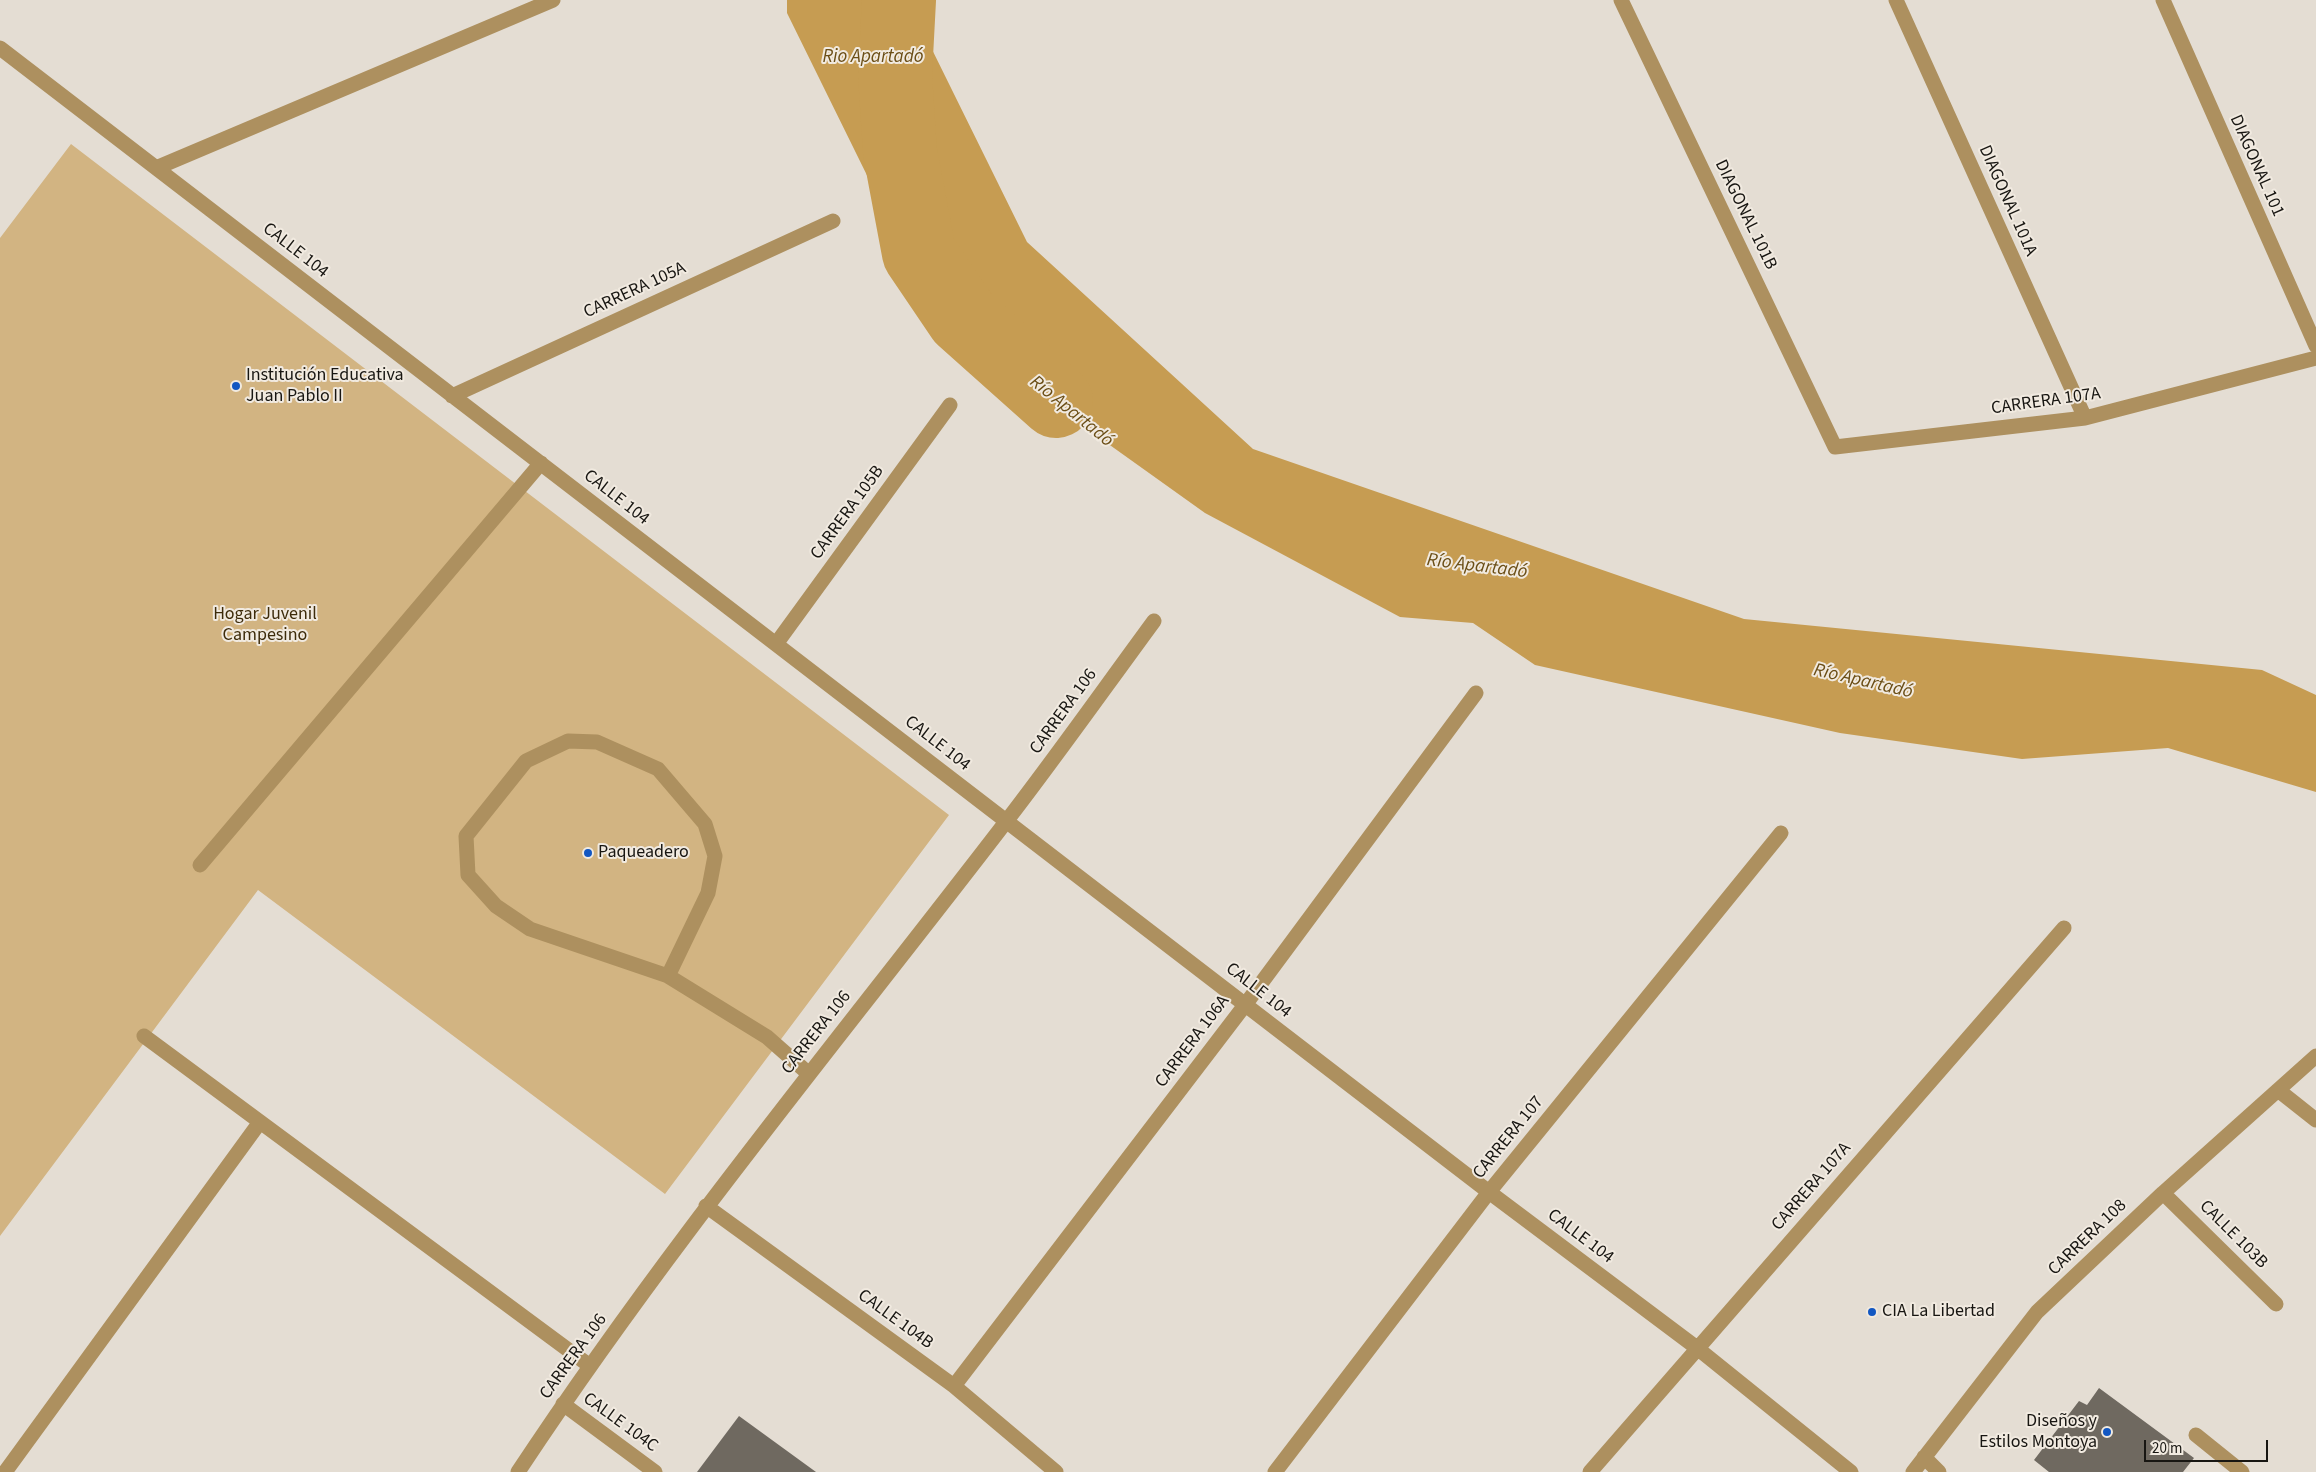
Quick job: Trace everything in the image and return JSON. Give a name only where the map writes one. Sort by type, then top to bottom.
[{"type":"street","points":[[156,168],[553,0]]},
{"type":"street","name":"DIAGONAL 101B","points":[[1621,0],[1835,447]]},
{"type":"street","name":"DIAGONAL 101A","points":[[1896,0],[2085,418]]},
{"type":"street","name":"DIAGONAL 101","points":[[2163,0],[2316,346]]},
{"type":"street","name":"CALLE 104","points":[[0,48],[1489,1192],[1697,1348],[1851,1472]]},
{"type":"street","name":"CARRERA 105A","points":[[452,396],[833,221]]},
{"type":"street","name":"CARRERA 107A","points":[[1835,447],[2085,418],[2316,358]]},
{"type":"street","name":"CARRERA 105B","points":[[776,644],[950,405]]},
{"type":"street","points":[[200,864],[541,463]]},
{"type":"street","name":"CARRERA 106","points":[[518,1472],[563,1404],[706,1206],[1006,821],[1154,621]]},
{"type":"street","name":"CARRERA 106A","points":[[954,1386],[1245,1005],[1476,693]]},
{"type":"street","points":[[668,976],[708,893],[715,856],[706,824],[658,769],[597,742],[568,741],[526,761],[466,836],[468,875],[496,906],[530,929],[668,976],[767,1037],[808,1074]]},
{"type":"street","name":"CARRERA 107","points":[[1275,1472],[1489,1192],[1781,834]]},
{"type":"street","name":"CARRERA 107A","points":[[1590,1472],[2064,928]]},
{"type":"street","points":[[144,1036],[590,1366]]},
{"type":"street","name":"CARRERA 108","points":[[1913,1472],[2037,1312],[2163,1192],[2316,1056]]},
{"type":"street","points":[[2278,1090],[2316,1120]]},
{"type":"street","points":[[5,1472],[260,1122]]},
{"type":"street","name":"CALLE 103B","points":[[2163,1192],[2276,1304]]},
{"type":"street","name":"CALLE 104B","points":[[706,1206],[954,1386],[1056,1472]]},
{"type":"street","name":"CALLE 104C","points":[[563,1404],[655,1472]]},
{"type":"street","points":[[2196,1435],[2242,1472]]},
{"type":"street","points":[[1924,1457],[1939,1472]]},
{"type":"green space","name":"Hogar Juvenil Campesino","points":[[71,144],[949,815],[665,1194],[258,890],[0,1236],[0,238]]},
{"type":"water","name":"Rio Apartadó","points":[[787,0],[915,0],[914,13],[1027,242],[1253,449],[1744,619],[2262,670],[2316,695],[2316,792],[2168,748],[2022,759],[1840,733],[1535,665],[1473,623],[1400,617],[1205,513],[1093,433],[997,355],[889,220],[787,13]]},
{"type":"building","name":"Diseños y Estilos Montoya","points":[[2099,1388],[2194,1458],[2183,1472],[2049,1472],[2034,1460],[2079,1401],[2087,1405]]},
{"type":"building","points":[[739,1416],[816,1472],[697,1472]]},
{"type":"waterway","name":"Río Apartadó","points":[[899,0],[895,75],[900,152],[919,253],[963,318],[1056,401]]},
{"type":"place","name":"Institución Educativa Juan Pablo II","points":[[236,386]]},
{"type":"place","name":"Paqueadero","points":[[588,853]]},
{"type":"place","name":"CIA La Libertad","points":[[1872,1312]]},
{"type":"place","name":"Diseños y Estilos Montoya","points":[[2107,1432]]}]
